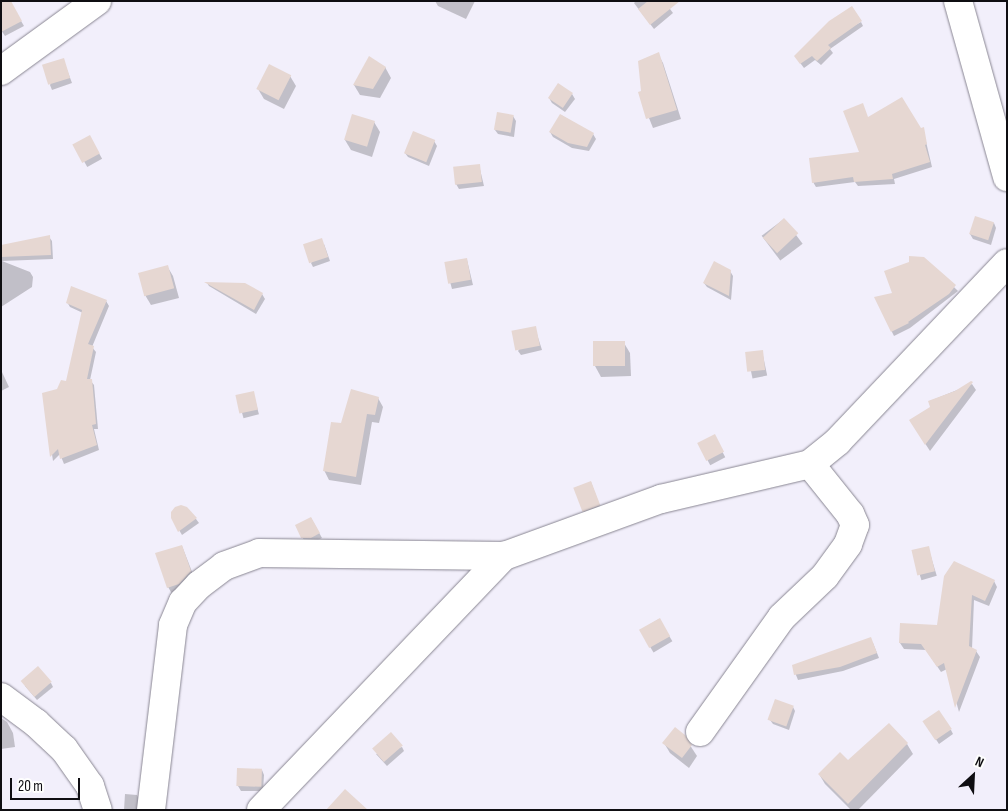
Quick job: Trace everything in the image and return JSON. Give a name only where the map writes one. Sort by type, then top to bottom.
[{"type":"street","points":[[1,71],[97,1]]},
{"type":"street","points":[[958,1],[1007,177]]},
{"type":"street","points":[[151,810],[173,625],[183,602],[199,585],[224,566],[259,553],[504,556],[661,499],[810,464],[838,442],[1007,263]]},
{"type":"street","points":[[700,732],[782,617],[825,576],[848,544],[855,525],[850,514],[810,464]]},
{"type":"street","points":[[261,810],[504,556]]},
{"type":"street","points":[[1,698],[36,723],[64,748],[90,786],[98,810]]},
{"type":"building","points":[[1,1],[11,1],[22,21],[1,32]]},
{"type":"building","points":[[648,1],[680,1],[650,25],[638,9]]},
{"type":"building","points":[[852,6],[862,21],[828,45],[831,48],[817,61],[812,56],[800,64],[794,56],[829,21]]},
{"type":"building","points":[[659,52],[677,110],[646,119],[638,92],[641,91],[638,61]]},
{"type":"building","points":[[369,56],[386,67],[373,89],[353,85]]},
{"type":"building","points":[[64,58],[70,78],[48,85],[42,65]]},
{"type":"building","points":[[269,64],[291,75],[279,100],[256,89]]},
{"type":"building","points":[[558,83],[573,93],[563,108],[548,98]]},
{"type":"building","points":[[902,97],[921,128],[924,127],[927,144],[925,145],[930,162],[892,174],[893,179],[854,182],[853,177],[812,183],[809,158],[859,152],[843,111],[863,103],[868,117]]},
{"type":"building","points":[[497,112],[514,115],[511,133],[494,130]]},
{"type":"building","points":[[352,114],[375,121],[367,147],[344,140]]},
{"type":"building","points":[[560,114],[594,133],[587,147],[568,143],[549,132]]},
{"type":"building","points":[[413,131],[435,140],[426,162],[404,153]]},
{"type":"building","points":[[90,135],[100,154],[82,163],[72,144]]},
{"type":"building","points":[[480,164],[482,182],[455,185],[453,167]]},
{"type":"building","points":[[975,216],[994,222],[988,240],[969,234]]},
{"type":"building","points":[[784,218],[798,233],[777,253],[763,238]]},
{"type":"building","points":[[50,235],[51,255],[1,257],[1,245]]},
{"type":"building","points":[[322,238],[328,257],[309,263],[303,244]]},
{"type":"building","points":[[909,256],[924,257],[956,285],[949,294],[909,323],[891,332],[874,297],[892,293],[884,271],[909,262]]},
{"type":"building","points":[[467,258],[471,280],[448,284],[444,262]]},
{"type":"building","points":[[714,261],[731,270],[729,296],[703,283]]},
{"type":"building","points":[[168,265],[174,288],[144,296],[138,273]]},
{"type":"building","points":[[204,282],[245,283],[263,293],[254,310]]},
{"type":"building","points":[[71,286],[107,300],[88,344],[94,346],[87,379],[92,379],[96,424],[92,425],[97,445],[60,459],[58,449],[50,457],[42,393],[57,389],[61,380],[66,381],[82,310],[66,303]]},
{"type":"building","points":[[536,326],[540,346],[515,350],[511,331]]},
{"type":"building","points":[[593,341],[625,341],[625,366],[593,366]]},
{"type":"building","points":[[763,350],[765,370],[747,372],[745,352]]},
{"type":"building","points":[[971,381],[973,382],[925,445],[909,420],[930,407],[928,401],[955,391]]},
{"type":"building","points":[[351,389],[379,397],[375,415],[367,414],[356,477],[323,471],[331,422],[341,423]]},
{"type":"building","points":[[254,391],[258,410],[239,414],[235,395]]},
{"type":"building","points":[[715,434],[724,452],[706,461],[697,443]]},
{"type":"building","points":[[591,481],[600,505],[583,512],[573,488]]},
{"type":"building","points":[[181,505],[187,507],[197,518],[178,532],[171,518],[171,512],[175,507]]},
{"type":"building","points":[[311,517],[320,533],[311,538],[301,538],[295,525]]},
{"type":"building","points":[[182,545],[191,571],[179,584],[167,588],[155,553]]},
{"type":"building","points":[[929,546],[935,571],[917,575],[911,550]]},
{"type":"building","points":[[954,561],[995,580],[985,601],[972,595],[969,646],[977,650],[955,708],[944,663],[937,667],[921,644],[899,643],[900,623],[937,625],[944,576]]},
{"type":"building","points":[[660,618],[670,636],[649,648],[639,630]]},
{"type":"building","points":[[871,637],[877,653],[840,667],[794,675],[792,665]]},
{"type":"building","points":[[38,666],[52,682],[34,697],[21,681]]},
{"type":"building","points":[[775,699],[794,706],[786,727],[767,720]]},
{"type":"building","points":[[939,710],[952,729],[935,740],[922,721]]},
{"type":"building","points":[[889,723],[908,743],[848,804],[818,774],[840,752],[848,760]]},
{"type":"building","points":[[675,727],[685,735],[692,745],[682,758],[662,743]]},
{"type":"building","points":[[391,732],[403,746],[384,762],[372,748]]},
{"type":"building","points":[[237,768],[262,769],[261,787],[236,786]]},
{"type":"building","points":[[345,789],[368,810],[326,810]]}]
